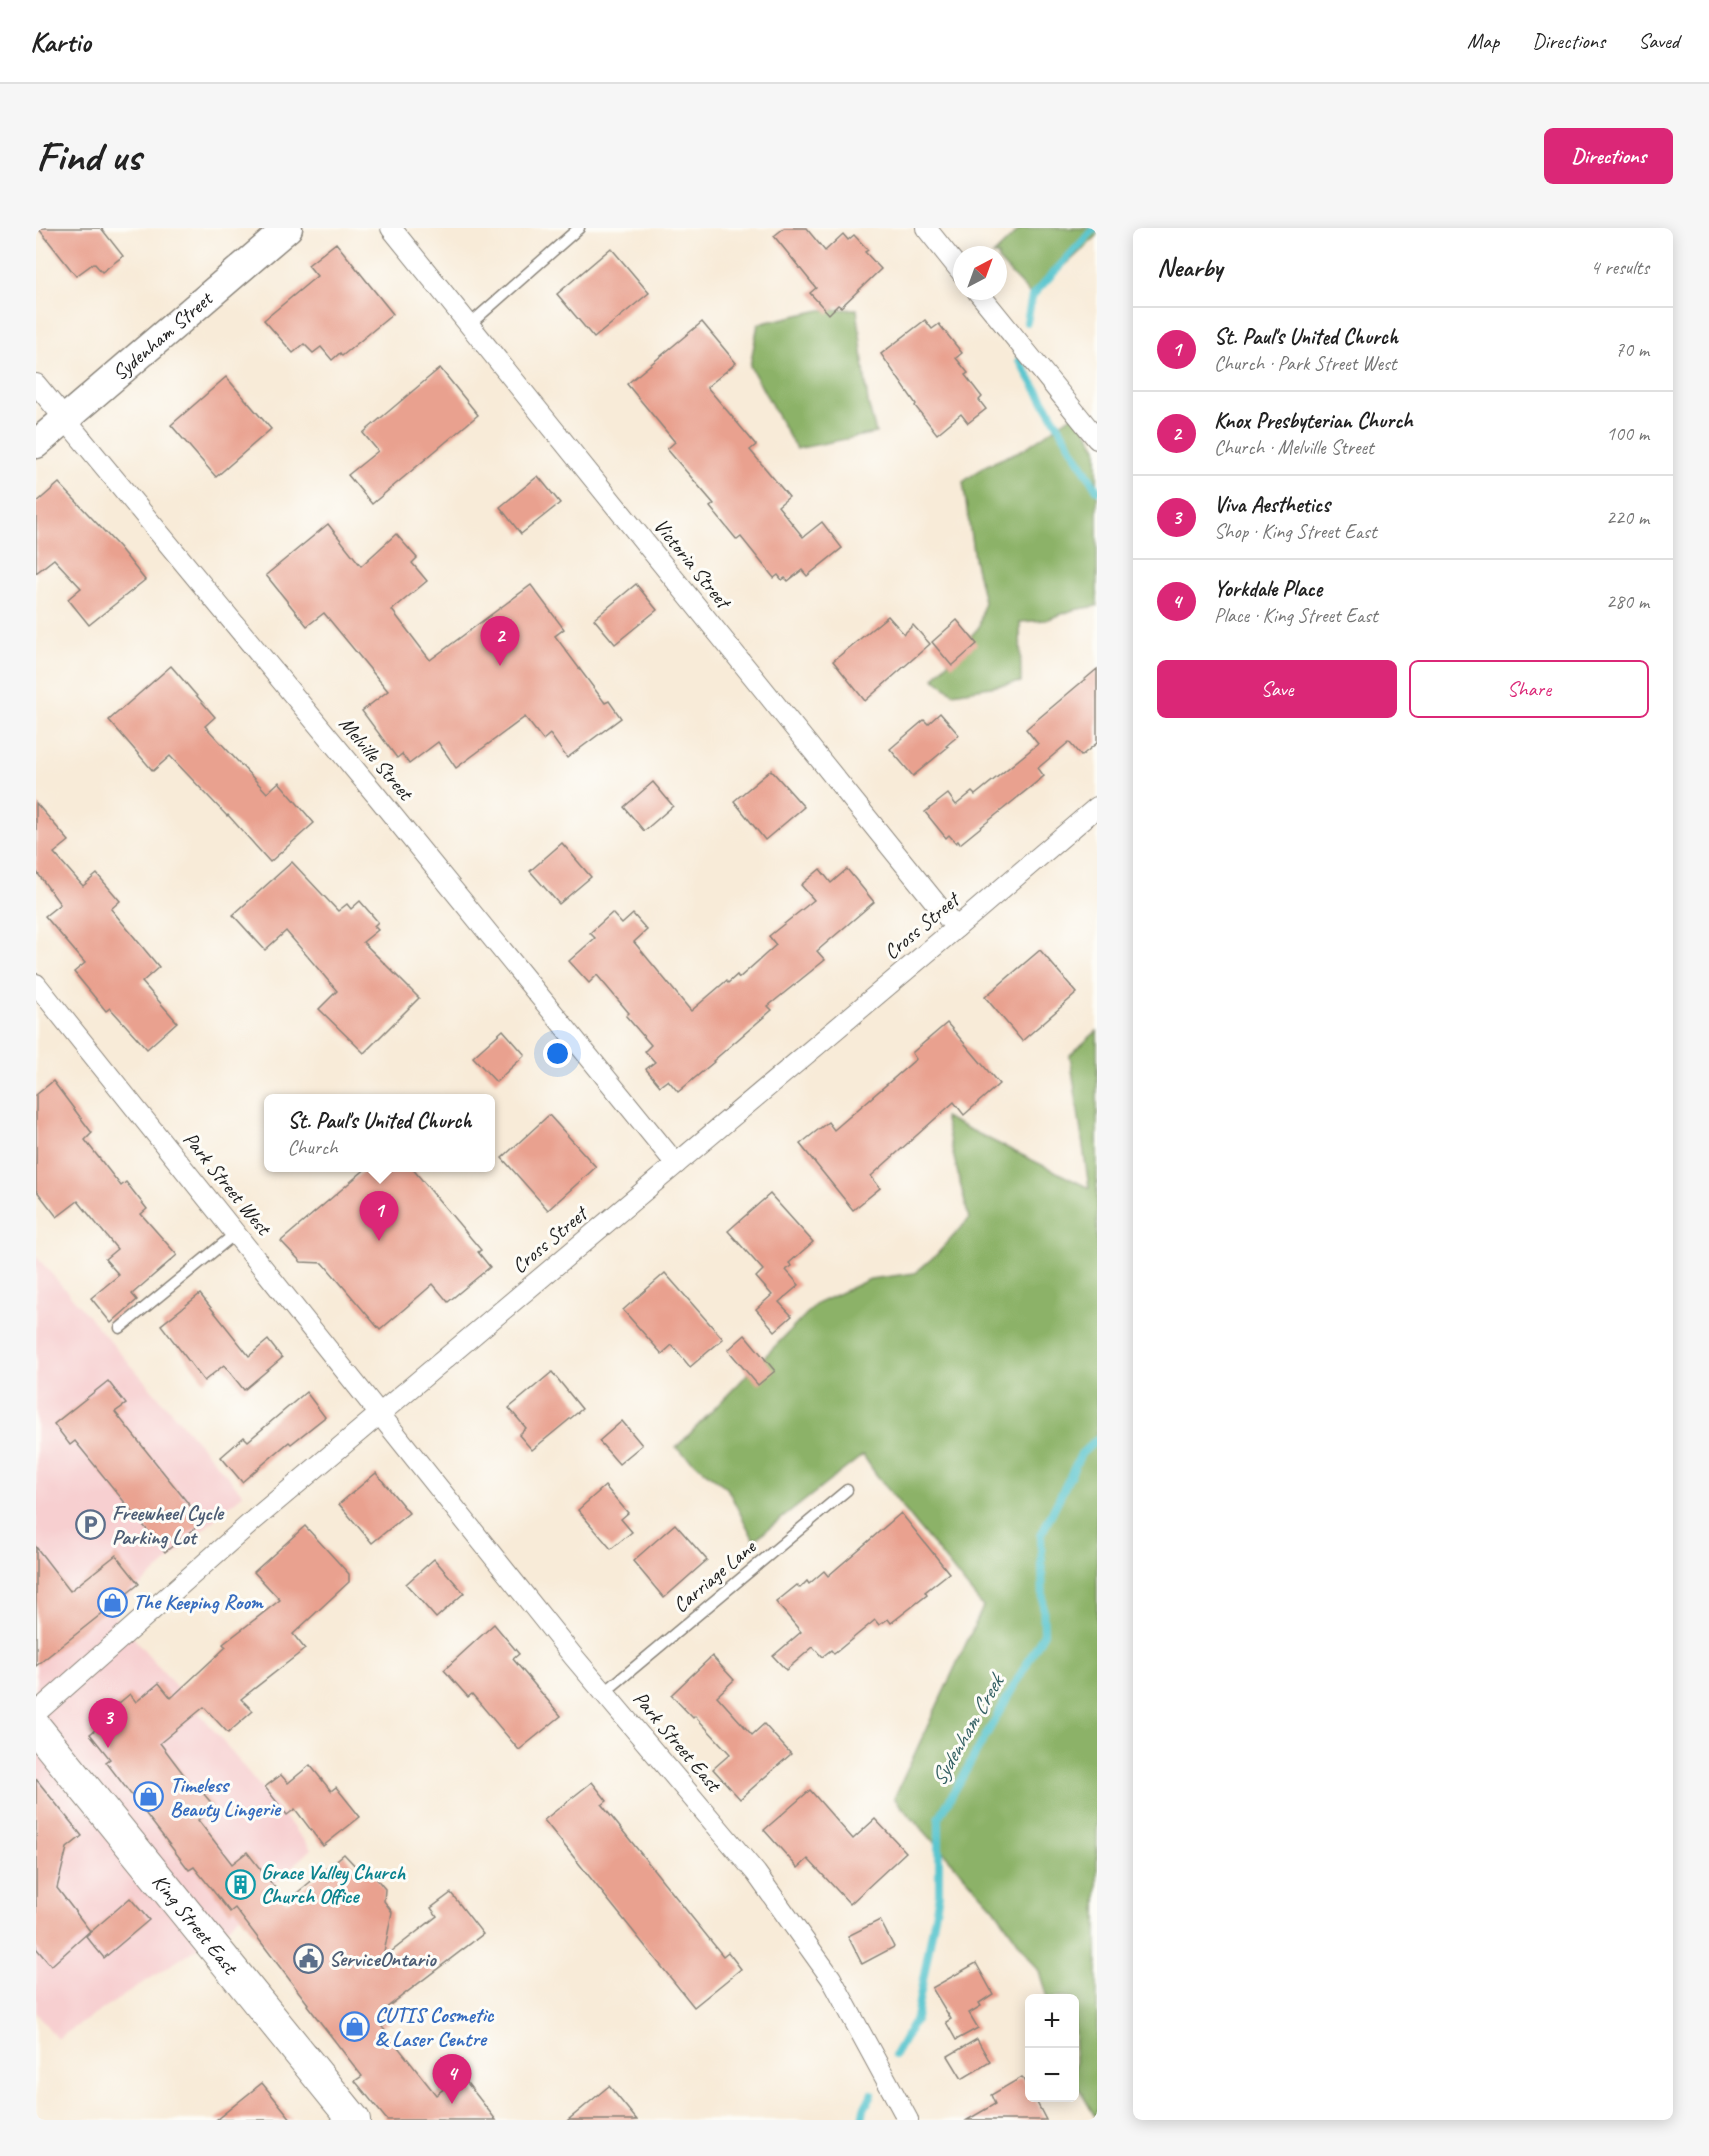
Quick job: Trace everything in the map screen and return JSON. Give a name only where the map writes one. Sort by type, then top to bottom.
[{"type":"main road","name":"Sydenham Street","points":[[36,444],[288,228]]},
{"type":"main road","name":"King Street East","points":[[36,1728],[354,2120]]},
{"type":"street","name":"Victoria Street","points":[[391,228],[956,928]]},
{"type":"street","points":[[926,228],[953,262]]},
{"type":"street","points":[[985,300],[1093,427]]},
{"type":"street","name":"Melville Street","points":[[36,384],[676,1164]]},
{"type":"street","name":"Cross Street","points":[[36,1713],[185,1579],[1097,807]]},
{"type":"street","name":"Park Street West","points":[[36,984],[380,1414]]},
{"type":"street","name":"Park Street East","points":[[380,1414],[573,1656],[756,1873],[813,1951],[842,1997],[908,2120]]},
{"type":"lane","points":[[469,325],[579,228]]},
{"type":"lane","points":[[120,1328],[237,1233]]},
{"type":"lane","name":"Carriage Lane","points":[[605,1692],[847,1490]]},
{"type":"shaded area","points":[[36,1256],[243,1494],[111,1612],[208,1723],[311,1849],[225,1930],[57,2039],[36,2012]]},
{"type":"green space","points":[[1021,228],[1097,228],[1097,236],[1032,296],[1007,270],[1007,246],[1002,246]]},
{"type":"green space","points":[[857,309],[868,403],[876,433],[796,449],[750,366],[758,324],[821,310]]},
{"type":"green space","points":[[1076,413],[1097,448],[1097,606],[1073,610],[1046,620],[1020,622],[1021,682],[953,693],[934,678],[979,627],[984,601],[974,558],[963,482],[985,466],[1024,449]]},
{"type":"green space","points":[[1097,1031],[1097,2120],[1079,2089],[1079,1994],[1046,1994],[1039,1971],[994,1908],[894,1798],[983,1607],[863,1455],[754,1540],[727,1488],[676,1448],[816,1304],[870,1279],[915,1273],[937,1254],[969,1219],[944,1117],[1089,1188],[1070,1055]]},
{"type":"building","points":[[38,228],[101,228],[123,256],[102,272],[94,263],[76,276]]},
{"type":"building","points":[[784,228],[806,228],[825,251],[843,234],[848,240],[854,235],[868,250],[865,252],[881,269],[841,307],[838,305],[829,314],[810,293],[816,288],[774,236]]},
{"type":"building","points":[[336,243],[393,314],[342,356],[340,353],[332,360],[321,347],[313,353],[304,344],[293,353],[264,320],[317,276],[308,265]]},
{"type":"building","points":[[611,248],[649,293],[594,338],[557,294]]},
{"type":"building","points":[[925,320],[932,329],[939,324],[962,353],[956,358],[968,373],[965,375],[982,397],[979,400],[986,409],[968,423],[961,414],[937,434],[915,406],[916,404],[881,354]]},
{"type":"building","points":[[702,322],[736,363],[707,387],[756,445],[750,450],[789,497],[778,506],[803,537],[822,522],[842,548],[807,576],[802,570],[788,581],[785,578],[782,580],[778,575],[774,578],[741,537],[737,540],[710,507],[714,504],[667,449],[675,442],[627,384]]},
{"type":"building","points":[[440,368],[478,415],[372,504],[348,475],[378,451],[363,433]]},
{"type":"building","points":[[226,377],[271,429],[216,477],[171,425]]},
{"type":"building","points":[[538,476],[560,503],[521,534],[500,507]]},
{"type":"building","points":[[59,483],[119,547],[145,580],[89,625],[68,599],[81,588],[54,559],[36,573],[36,503]]},
{"type":"building","points":[[328,524],[361,566],[396,534],[417,558],[412,563],[427,581],[392,610],[430,660],[531,585],[564,629],[555,636],[605,703],[609,701],[621,718],[567,758],[550,734],[543,740],[525,717],[456,768],[438,742],[409,764],[402,754],[397,758],[362,711],[388,691],[324,613],[307,626],[266,575]]},
{"type":"building","points":[[636,584],[657,610],[615,644],[594,619]]},
{"type":"building","points":[[888,616],[904,634],[913,625],[930,644],[865,701],[833,661]]},
{"type":"building","points":[[957,620],[977,644],[952,666],[932,642]]},
{"type":"building","points":[[171,666],[215,717],[205,726],[267,793],[279,782],[314,823],[270,862],[170,756],[153,771],[109,720]]},
{"type":"building","points":[[1097,669],[1097,743],[1081,756],[1069,742],[1038,768],[1044,776],[960,844],[949,835],[946,838],[925,812],[948,794],[956,805],[972,792],[975,795],[1038,744],[1026,729]]},
{"type":"building","points":[[940,713],[959,735],[913,776],[890,749],[924,720],[928,724]]},
{"type":"building","points":[[771,770],[804,807],[765,840],[734,801]]},
{"type":"building","points":[[653,782],[673,806],[644,831],[624,807]]},
{"type":"building","points":[[36,803],[69,841],[54,853],[83,886],[97,874],[120,901],[111,909],[159,967],[142,982],[177,1022],[147,1049],[110,1008],[106,1011],[74,972],[85,963],[45,916],[60,904],[36,871]]},
{"type":"building","points":[[562,843],[591,877],[559,904],[530,871]]},
{"type":"building","points":[[292,862],[338,911],[347,904],[351,909],[360,901],[378,922],[374,926],[378,930],[363,942],[419,998],[364,1053],[319,1009],[337,991],[286,931],[265,950],[233,915]]},
{"type":"building","points":[[820,869],[831,883],[847,869],[874,902],[817,951],[825,960],[768,1006],[772,1010],[714,1062],[678,1092],[668,1080],[660,1086],[646,1069],[655,1062],[645,1051],[651,1045],[626,1016],[629,1013],[597,975],[589,983],[569,961],[595,938],[590,933],[612,913],[622,924],[633,914],[647,930],[634,942],[691,1011],[726,981],[728,983],[737,975],[739,978],[776,945],[769,936],[814,900],[801,885]]},
{"type":"building","points":[[1040,950],[1077,993],[1022,1041],[985,997]]},
{"type":"building","points":[[947,1023],[999,1084],[964,1115],[954,1102],[871,1176],[880,1188],[853,1210],[800,1144],[828,1122],[834,1130],[916,1059],[912,1053]]},
{"type":"building","points":[[503,1030],[525,1055],[496,1082],[473,1057]]},
{"type":"building","points":[[53,1081],[92,1133],[85,1140],[121,1186],[126,1182],[147,1209],[141,1214],[177,1255],[132,1294],[137,1300],[111,1323],[91,1298],[119,1275],[105,1259],[117,1249],[78,1201],[57,1217],[36,1190],[36,1095]]},
{"type":"building","points":[[549,1115],[596,1167],[548,1210],[502,1158]]},
{"type":"building","points":[[362,1172],[415,1172],[481,1250],[478,1252],[490,1267],[448,1302],[433,1284],[380,1330],[323,1263],[301,1262],[281,1241]]},
{"type":"building","points":[[770,1194],[813,1242],[789,1263],[792,1266],[786,1270],[799,1285],[779,1302],[792,1316],[775,1331],[756,1309],[772,1295],[756,1277],[763,1270],[728,1231]]},
{"type":"building","points":[[665,1273],[723,1339],[690,1367],[672,1345],[662,1354],[623,1310]]},
{"type":"building","points":[[200,1294],[249,1356],[268,1340],[282,1358],[244,1390],[224,1365],[204,1381],[161,1325]]},
{"type":"building","points":[[745,1335],[775,1371],[758,1385],[728,1350]]},
{"type":"building","points":[[552,1372],[582,1409],[532,1450],[519,1435],[526,1428],[509,1408]]},
{"type":"building","points":[[108,1381],[126,1404],[115,1412],[203,1522],[165,1552],[75,1441],[70,1445],[54,1424]]},
{"type":"building","points":[[306,1392],[325,1417],[291,1444],[289,1442],[242,1482],[221,1457],[244,1437],[248,1441]]},
{"type":"building","points":[[622,1421],[642,1445],[619,1464],[599,1441]]},
{"type":"building","points":[[376,1473],[409,1513],[372,1543],[339,1504]]},
{"type":"building","points":[[605,1486],[628,1513],[621,1519],[632,1532],[611,1549],[578,1510]]},
{"type":"building","points":[[901,1513],[949,1573],[925,1592],[927,1595],[891,1623],[888,1619],[879,1625],[875,1620],[834,1654],[831,1650],[822,1657],[813,1647],[786,1670],[773,1656],[801,1632],[776,1602],[797,1585],[800,1588],[807,1581],[809,1584],[824,1571],[828,1576]]},
{"type":"building","points":[[675,1524],[707,1560],[664,1598],[633,1561]]},
{"type":"building","points":[[305,1526],[349,1574],[349,1582],[293,1634],[305,1649],[241,1699],[253,1711],[228,1733],[204,1707],[160,1743],[194,1788],[197,1786],[214,1806],[198,1820],[232,1864],[247,1852],[286,1902],[344,1854],[361,1872],[366,1870],[369,1874],[371,1872],[385,1889],[384,1901],[392,1912],[383,1958],[437,1916],[431,1908],[451,1893],[483,1934],[385,2009],[393,2019],[382,2027],[436,2095],[461,2075],[496,2120],[387,2120],[355,2081],[362,2076],[235,1908],[230,1912],[194,1867],[189,1870],[106,1762],[110,1759],[90,1734],[116,1713],[113,1708],[130,1694],[136,1702],[159,1683],[171,1698],[226,1647],[223,1644],[280,1600],[254,1572]]},
{"type":"building","points":[[36,1547],[70,1591],[116,1555],[139,1584],[36,1666]]},
{"type":"building","points":[[434,1559],[464,1593],[436,1618],[406,1584]]},
{"type":"building","points":[[494,1624],[519,1654],[513,1659],[561,1716],[519,1750],[472,1694],[468,1697],[444,1670]]},
{"type":"building","points":[[712,1656],[734,1680],[717,1696],[752,1735],[764,1724],[791,1754],[740,1799],[713,1769],[730,1754],[695,1716],[693,1718],[671,1695]]},
{"type":"building","points":[[310,1765],[331,1791],[336,1787],[360,1817],[323,1846],[295,1809],[287,1815],[265,1787],[281,1775],[288,1783]]},
{"type":"building","points":[[36,1779],[82,1836],[67,1848],[57,1888],[90,1931],[51,1966],[36,1948]]},
{"type":"building","points":[[592,1782],[607,1801],[602,1805],[723,1956],[728,1952],[741,1969],[694,2007],[544,1820]]},
{"type":"building","points":[[810,1790],[853,1839],[875,1819],[906,1852],[850,1904],[808,1859],[798,1868],[764,1830]]},
{"type":"building","points":[[130,1898],[149,1920],[104,1958],[86,1936]]},
{"type":"building","points":[[880,1920],[894,1947],[862,1964],[848,1936]]},
{"type":"building","points":[[976,1963],[993,1994],[979,2003],[981,2006],[969,2013],[978,2028],[956,2040],[946,2022],[951,2019],[932,1988]]},
{"type":"building","points":[[977,2039],[990,2062],[962,2079],[948,2056]]},
{"type":"building","points":[[1022,2077],[1025,2083],[1025,2102],[1037,2102],[1046,2120],[967,2120],[995,2104],[991,2095]]},
{"type":"building","points":[[262,2083],[292,2120],[216,2120]]},
{"type":"building","points":[[609,2086],[637,2120],[568,2120]]},
{"type":"waterway","name":"Sydenham Creek","points":[[1027,322],[1032,296],[1095,228]]},
{"type":"waterway","name":"Sydenham Creek","points":[[1019,360],[1097,490]]},
{"type":"waterway","name":"Sydenham Creek","points":[[895,2055],[916,2018],[939,1894],[939,1818],[1044,1633],[1041,1535],[1081,1454],[1097,1439]]},
{"type":"waterway","name":"Sydenham Creek","points":[[862,2120],[864,2109],[872,2094]]},
{"type":"place","name":"Knox Presbyterian Church","points":[[500,666]]},
{"type":"place","name":"St. Paul's United Church","points":[[379,1241]]},
{"type":"place","name":"Freewheel Cycle Parking Lot","points":[[91,1525]]},
{"type":"place","name":"The Keeping Room","points":[[112,1602]]},
{"type":"place","name":"Viva Aesthetics","points":[[108,1748]]},
{"type":"place","name":"Timeless Beauty Lingerie","points":[[149,1797]]},
{"type":"place","name":"Grace Valley Church Church Office","points":[[240,1884]]},
{"type":"place","name":"ServiceOntario","points":[[308,1959]]},
{"type":"place","name":"CUTIS Cosmetic & Laser Centre","points":[[354,2027]]},
{"type":"place","name":"Yorkdale Place","points":[[452,2104]]}]
